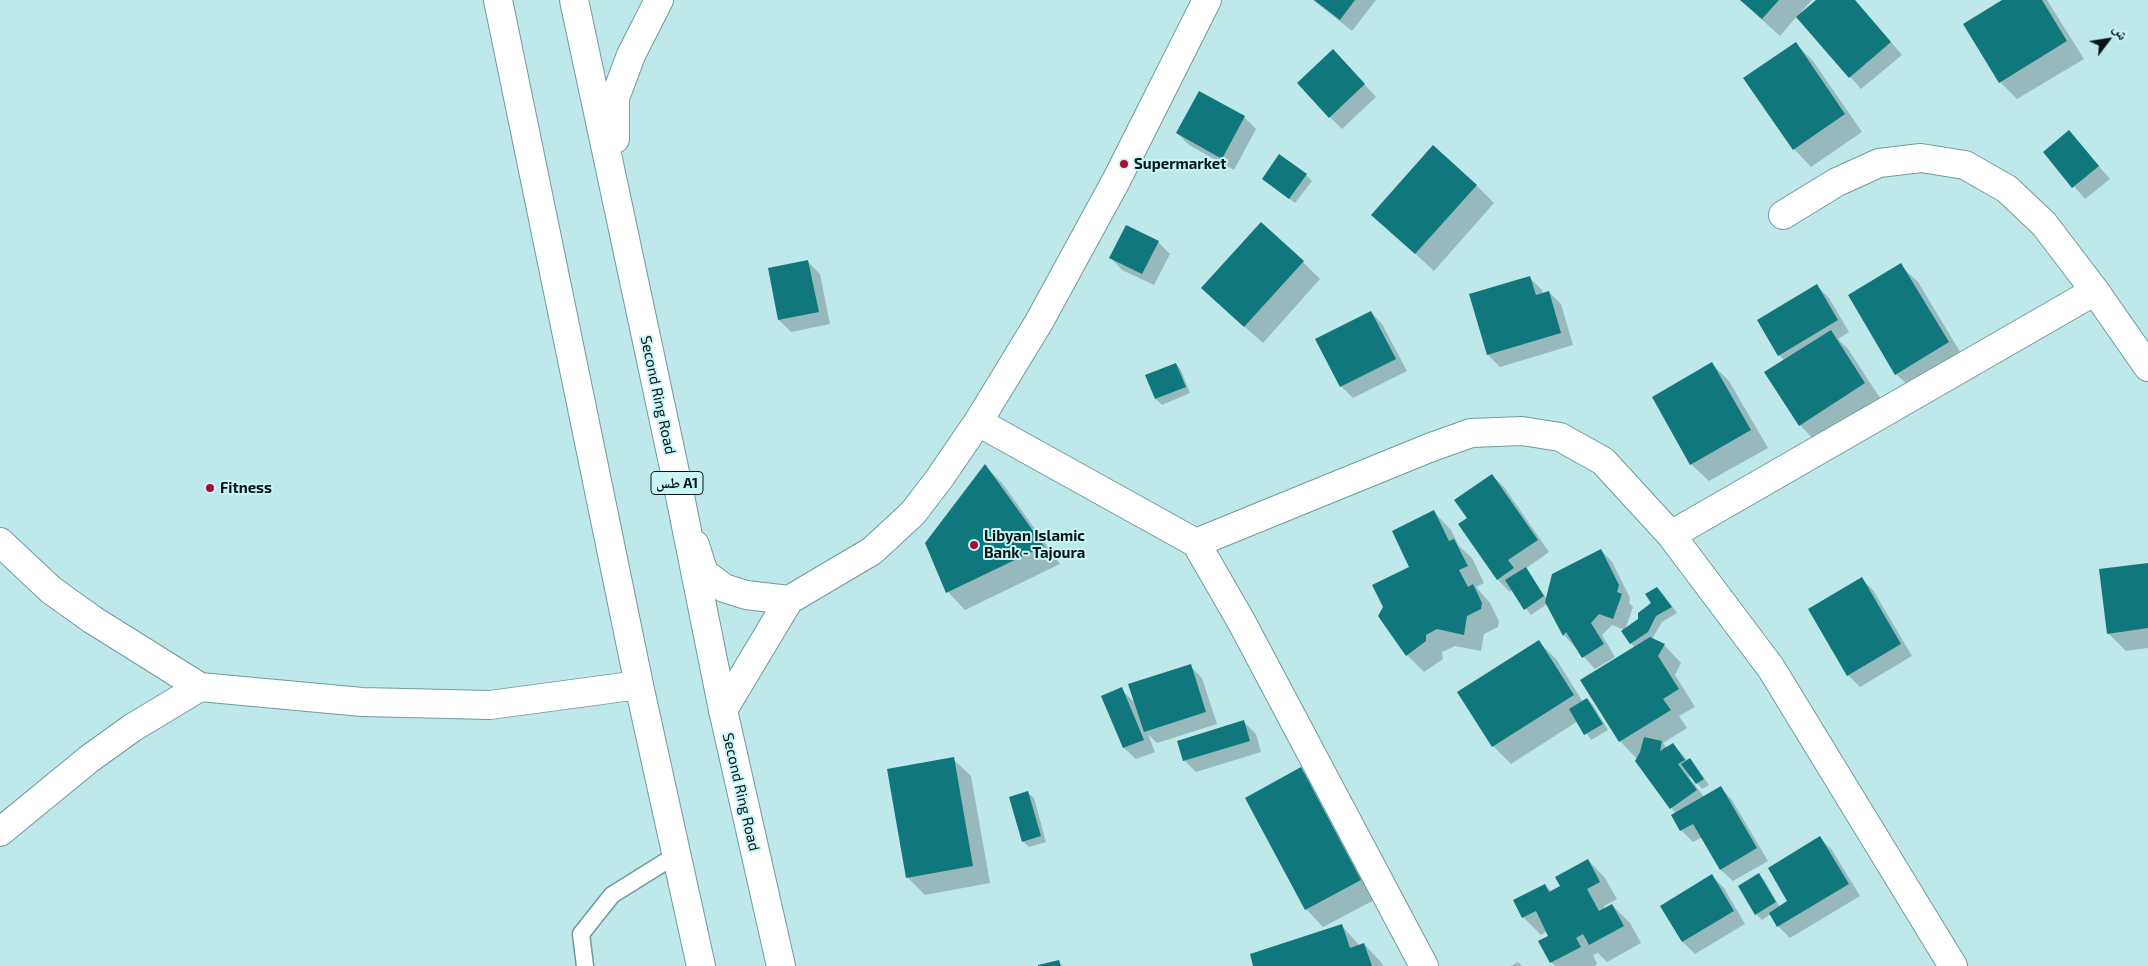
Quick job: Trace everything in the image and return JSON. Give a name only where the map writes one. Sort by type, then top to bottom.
[{"type":"main road","points":[[498,0],[638,685],[701,966]]},
{"type":"main road","name":"Second Ring Road","points":[[574,0],[679,492],[722,710],[781,966]]},
{"type":"main road","points":[[610,170],[615,150],[616,98],[631,55],[659,0]]},
{"type":"main road","points":[[722,710],[789,600],[872,551],[913,513],[978,422],[1039,322],[1117,179],[1207,0]]},
{"type":"main road","points":[[1783,215],[1837,182],[1879,164],[1921,158],[1965,165],[2006,189],[2044,224],[2095,291],[2148,368]]},
{"type":"main road","points":[[1671,535],[2095,291]]},
{"type":"main road","points":[[978,422],[1196,543],[1241,622],[1424,966]]},
{"type":"main road","points":[[1196,543],[1429,448],[1471,433],[1522,431],[1560,437],[1603,461],[1671,535],[1771,668],[1953,966]]},
{"type":"main road","points":[[679,492],[704,573],[724,588],[746,595],[789,600]]},
{"type":"main road","points":[[0,542],[51,590],[93,620],[200,687],[362,702],[490,705],[638,685]]},
{"type":"main road","points":[[0,832],[89,759],[125,733],[200,687]]},
{"type":"lane","points":[[585,966],[581,934],[612,895],[676,855]]},
{"type":"building","points":[[1314,0],[1355,0],[1340,20]]},
{"type":"building","points":[[1740,0],[1779,0],[1762,19]]},
{"type":"building","points":[[1816,0],[1855,0],[1891,42],[1849,78],[1796,17]]},
{"type":"building","points":[[2002,0],[2042,0],[2067,41],[1999,83],[1963,24]]},
{"type":"building","points":[[1796,42],[1845,114],[1793,150],[1743,78]]},
{"type":"building","points":[[1333,49],[1365,84],[1329,118],[1297,83]]},
{"type":"building","points":[[1199,91],[1245,116],[1222,159],[1176,133]]},
{"type":"building","points":[[2069,130],[2099,166],[2072,188],[2043,152]]},
{"type":"building","points":[[1433,145],[1477,185],[1415,254],[1371,215]]},
{"type":"building","points":[[1279,154],[1307,174],[1289,199],[1262,179]]},
{"type":"building","points":[[1261,222],[1304,261],[1244,327],[1201,288]]},
{"type":"building","points":[[1126,225],[1159,241],[1142,274],[1109,258]]},
{"type":"building","points":[[808,260],[819,312],[778,320],[768,268]]},
{"type":"building","points":[[1901,263],[1949,342],[1895,375],[1848,295]]},
{"type":"building","points":[[1530,276],[1536,295],[1549,291],[1561,333],[1487,355],[1469,294]]},
{"type":"building","points":[[1817,284],[1838,320],[1778,356],[1757,320]]},
{"type":"building","points":[[1371,311],[1396,359],[1340,387],[1315,339]]},
{"type":"building","points":[[1831,330],[1865,383],[1799,426],[1764,372]]},
{"type":"building","points":[[1712,362],[1751,430],[1690,465],[1652,397]]},
{"type":"building","points":[[1176,363],[1186,387],[1155,399],[1145,375]]},
{"type":"building","points":[[985,464],[1044,546],[946,593],[925,543]]},
{"type":"building","points":[[1492,474],[1538,540],[1508,560],[1514,568],[1497,580],[1458,524],[1467,518],[1454,500]]},
{"type":"building","points":[[1434,510],[1449,541],[1454,539],[1468,566],[1459,570],[1468,587],[1473,584],[1482,603],[1481,609],[1467,616],[1464,635],[1437,629],[1426,635],[1426,641],[1406,656],[1378,616],[1383,607],[1372,585],[1409,567],[1392,531]]},
{"type":"building","points":[[1601,549],[1619,585],[1617,592],[1622,594],[1613,619],[1599,614],[1591,623],[1604,644],[1582,658],[1566,632],[1563,636],[1545,602],[1552,574]]},
{"type":"building","points":[[2148,563],[2148,628],[2107,634],[2099,569]]},
{"type":"building","points":[[1526,567],[1544,596],[1524,610],[1505,580]]},
{"type":"building","points":[[1862,577],[1901,644],[1847,676],[1808,609]]},
{"type":"building","points":[[1657,587],[1672,607],[1656,616],[1648,632],[1630,644],[1621,631],[1638,619],[1638,613],[1651,603],[1645,594]]},
{"type":"building","points":[[1650,637],[1665,644],[1658,656],[1679,689],[1663,699],[1671,710],[1619,742],[1580,680]]},
{"type":"building","points":[[1539,640],[1574,695],[1492,747],[1457,692]]},
{"type":"building","points":[[1191,664],[1206,712],[1144,732],[1128,684]]},
{"type":"building","points":[[1122,687],[1144,740],[1123,748],[1101,696]]},
{"type":"building","points":[[1587,698],[1603,724],[1584,735],[1569,709]]},
{"type":"building","points":[[1244,720],[1250,741],[1183,761],[1177,741]]},
{"type":"building","points":[[1644,737],[1662,741],[1660,751],[1673,743],[1685,760],[1678,764],[1697,790],[1670,809],[1635,761],[1640,752]]},
{"type":"building","points":[[954,757],[973,866],[906,878],[887,769]]},
{"type":"building","points":[[1690,758],[1704,779],[1696,784],[1681,764]]},
{"type":"building","points":[[1301,767],[1361,880],[1305,910],[1245,798]]},
{"type":"building","points":[[1721,786],[1757,848],[1720,870],[1693,824],[1680,831],[1671,815]]},
{"type":"building","points":[[1028,791],[1041,836],[1022,842],[1009,797]]},
{"type":"building","points":[[1820,836],[1849,884],[1777,927],[1769,913],[1787,901],[1768,868]]},
{"type":"building","points":[[1588,859],[1600,882],[1587,889],[1599,911],[1612,904],[1624,926],[1589,945],[1583,934],[1576,938],[1581,947],[1550,963],[1538,941],[1548,936],[1536,911],[1522,918],[1513,900],[1545,884],[1549,892],[1560,886],[1555,877]]},
{"type":"building","points":[[1759,873],[1776,902],[1755,915],[1738,886]]},
{"type":"building","points":[[1712,874],[1734,911],[1682,942],[1660,906]]},
{"type":"building","points":[[1342,924],[1350,948],[1364,943],[1372,966],[1253,966],[1250,954]]},
{"type":"building","points":[[1059,960],[1061,966],[1038,966],[1038,965]]},
{"type":"place","name":"Supermarket","points":[[1124,164]]},
{"type":"place","name":"Fitness","points":[[210,488]]},
{"type":"place","name":"Libyan Islamic Bank - Tajoura","points":[[974,545]]}]
